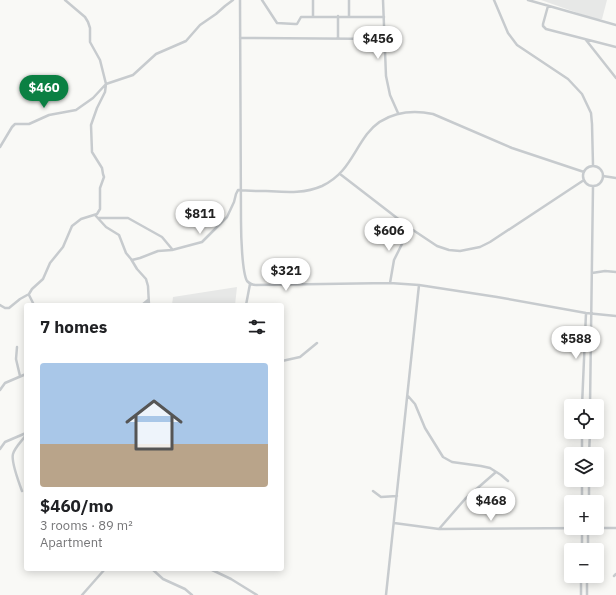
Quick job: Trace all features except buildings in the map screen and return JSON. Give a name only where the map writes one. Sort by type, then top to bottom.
[{"type":"street","points":[[65,0],[85,17],[88,22],[90,28],[90,42],[100,60],[106,84],[105,92],[91,125],[92,152],[102,168],[104,177],[100,188],[100,209],[96,216]]},
{"type":"street","points":[[0,146],[15,124],[29,124],[49,115],[76,110],[93,98],[106,84],[133,75],[155,55],[186,41],[200,25],[233,0]]},
{"type":"street","points":[[240,0],[242,251],[246,279],[250,284],[390,283],[419,285],[497,297],[586,314],[616,316]]},
{"type":"street","points":[[262,0],[277,23],[297,24],[301,16],[384,17]]},
{"type":"street","points":[[313,0],[313,16]]},
{"type":"street","points":[[349,0],[349,17]]},
{"type":"street","points":[[383,0],[385,66],[388,85],[398,113]]},
{"type":"street","points":[[494,0],[508,34],[517,45],[568,80],[582,94],[592,119],[593,165]]},
{"type":"street","points":[[528,0],[616,26]]},
{"type":"street","points":[[548,6],[543,24],[544,28],[616,47]]},
{"type":"street","points":[[338,16],[338,38]]},
{"type":"street","points":[[240,38],[385,38]]},
{"type":"street","points":[[586,40],[616,78]]},
{"type":"street","points":[[132,260],[158,251],[202,242],[207,239],[226,217],[234,202],[238,190],[293,193],[304,192],[323,186],[340,174],[350,163],[368,134],[376,125],[398,113],[416,111],[433,114],[512,148],[584,172]]},
{"type":"street","points":[[593,165],[600,168],[603,176],[600,183],[593,186],[584,180],[584,172],[588,167],[593,165]]},
{"type":"street","points":[[340,174],[410,228],[437,246],[449,250],[470,250],[490,242],[584,180]]},
{"type":"street","points":[[603,176],[616,178]]},
{"type":"street","points":[[590,399],[593,186]]},
{"type":"street","points":[[96,216],[106,227],[119,235],[125,250],[137,269],[148,282],[149,303]]},
{"type":"street","points":[[0,305],[5,308],[9,308],[29,294],[32,289],[43,279],[50,263],[63,247],[72,226],[81,219],[96,216],[128,218],[162,237],[172,249]]},
{"type":"street","points":[[390,283],[394,260],[410,228]]},
{"type":"street","points":[[592,273],[605,271],[616,272]]},
{"type":"street","points":[[246,303],[250,284]]},
{"type":"street","points":[[386,595],[419,285]]},
{"type":"street","points":[[29,294],[33,303]]},
{"type":"street","points":[[144,303],[149,299]]},
{"type":"street","points":[[582,399],[586,314]]},
{"type":"street","points":[[284,361],[300,357],[317,343]]},
{"type":"street","points":[[17,347],[16,359],[20,376]]},
{"type":"street","points":[[0,390],[5,383],[24,375]]},
{"type":"street","points":[[407,396],[415,404],[425,428],[443,457],[452,462],[481,466],[496,472],[508,481]]},
{"type":"street","points":[[0,449],[5,442],[24,435]]},
{"type":"street","points":[[22,491],[16,477],[12,457],[16,447],[24,437]]},
{"type":"street","points":[[439,530],[465,499],[496,472]]},
{"type":"street","points":[[373,491],[381,497],[397,496]]},
{"type":"street","points":[[394,522],[439,530],[564,528]]},
{"type":"street","points":[[604,528],[616,528]]},
{"type":"street","points":[[82,595],[103,571]]},
{"type":"street","points":[[154,571],[163,579],[184,589],[192,595]]},
{"type":"street","points":[[214,571],[231,579],[257,595]]},
{"type":"street","points":[[581,583],[581,595]]},
{"type":"street","points":[[587,583],[587,595]]},
{"type":"shaded area","points":[[541,0],[607,0],[602,19],[595,19]]},
{"type":"shaded area","points":[[237,287],[235,303],[172,303],[173,297]]}]
